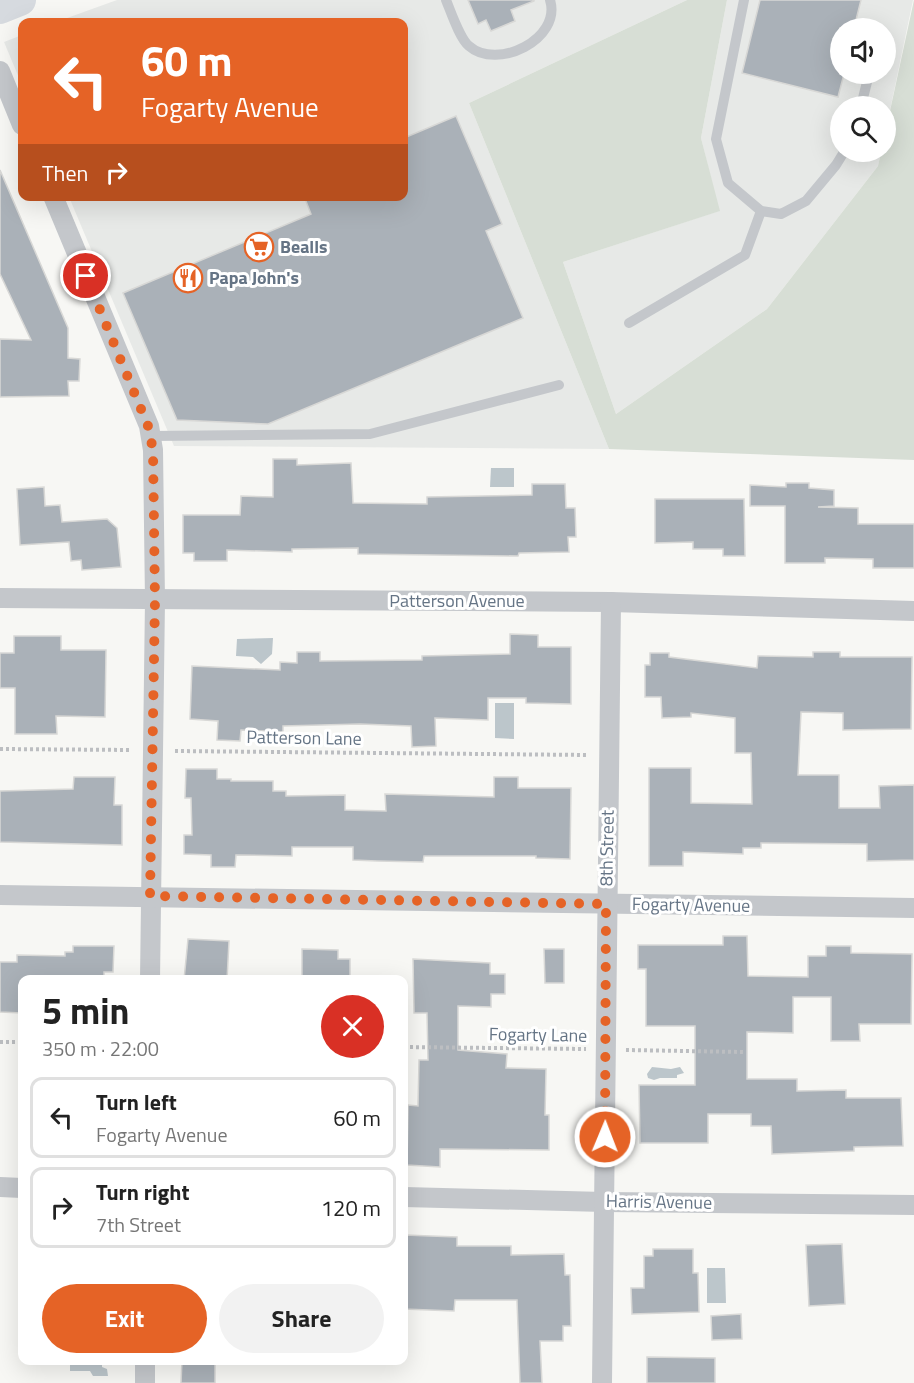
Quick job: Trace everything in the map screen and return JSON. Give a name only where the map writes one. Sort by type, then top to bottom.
[{"type":"main road","points":[[0,8],[20,0]]},
{"type":"street","points":[[0,70],[18,114]]},
{"type":"street","points":[[55,201],[148,426],[153,450],[155,600],[150,975]]},
{"type":"street","name":"Patterson Avenue","points":[[0,598],[611,602],[914,611]]},
{"type":"street","name":"8th Street","points":[[602,1383],[611,602]]},
{"type":"street","name":"Fogarty Avenue","points":[[0,895],[914,908]]},
{"type":"street","points":[[0,1187],[18,1188]]},
{"type":"street","name":"Harris Avenue","points":[[408,1197],[604,1202],[914,1205]]},
{"type":"street","points":[[145,1365],[145,1383]]},
{"type":"lane","points":[[446,0],[466,45],[477,52],[493,56],[507,54],[532,43],[542,34],[551,18],[550,0]]},
{"type":"lane","points":[[744,0],[716,139],[728,183],[761,211],[781,214],[806,201],[838,162]]},
{"type":"lane","points":[[629,323],[745,255],[761,211]]},
{"type":"lane","points":[[151,436],[370,434],[559,386]]},
{"type":"path","name":"Patterson Lane","points":[[0,749],[609,755]]},
{"type":"path","points":[[0,1042],[18,1042]]},
{"type":"path","name":"Fogarty Lane","points":[[408,1047],[743,1052]]},
{"type":"shaded area","points":[[117,0],[687,0],[469,103],[609,449],[174,446],[71,201],[408,201],[408,18],[67,18]]},
{"type":"shaded area","points":[[687,0],[727,0],[701,138],[720,211],[563,262],[616,414],[767,309],[879,162],[896,162],[896,96],[893,96],[914,0],[914,460],[609,449],[469,103]]},
{"type":"shaded area","points":[[727,0],[913,0],[896,81],[896,18],[830,18],[830,84],[895,84],[893,96],[830,96],[830,162],[879,162],[878,166],[767,309],[616,414],[563,262],[719,211],[701,138]]},
{"type":"shaded area","points":[[18,37],[18,75],[4,42]]},
{"type":"shaded area","points":[[491,468],[514,468],[514,487],[490,487]]},
{"type":"shaded area","points":[[273,638],[272,654],[261,664],[253,657],[236,656],[237,639]]},
{"type":"shaded area","points":[[495,703],[514,703],[514,739],[495,738]]},
{"type":"shaded area","points":[[652,1067],[671,1069],[680,1067],[684,1073],[677,1075],[677,1078],[654,1080],[648,1078],[647,1074]]},
{"type":"shaded area","points":[[707,1268],[725,1268],[726,1303],[707,1303]]},
{"type":"shaded area","points":[[70,1365],[102,1365],[107,1369],[108,1376],[93,1376],[90,1371],[70,1371]]},
{"type":"building","points":[[468,0],[534,1],[511,10],[515,21],[491,31],[486,20],[478,24]]},
{"type":"building","points":[[760,0],[861,0],[856,18],[830,18],[830,84],[841,84],[838,96],[742,73]]},
{"type":"building","points":[[456,116],[502,224],[486,231],[523,318],[268,424],[177,420],[123,293],[311,214],[306,201],[408,201],[408,136]]},
{"type":"building","points":[[0,170],[68,328],[68,358],[80,359],[79,381],[68,381],[69,396],[0,397],[0,339],[31,340],[0,274]]},
{"type":"building","points":[[273,459],[297,459],[297,465],[351,463],[353,503],[427,504],[427,497],[532,495],[532,484],[565,484],[566,508],[575,508],[576,537],[568,537],[569,552],[519,553],[518,556],[358,554],[358,548],[292,549],[292,552],[227,550],[227,561],[194,561],[194,553],[183,553],[183,515],[240,515],[241,496],[273,497]]},
{"type":"building","points":[[786,483],[809,483],[809,488],[834,490],[834,506],[818,507],[858,508],[858,524],[914,524],[914,568],[873,568],[873,559],[825,558],[825,563],[785,563],[785,506],[750,506],[750,485],[786,487]]},
{"type":"building","points":[[44,487],[45,506],[60,505],[62,522],[107,519],[117,528],[121,567],[82,570],[81,560],[71,561],[69,542],[20,545],[17,489]]},
{"type":"building","points":[[655,499],[744,499],[745,556],[723,556],[723,549],[693,549],[693,542],[655,543]]},
{"type":"building","points":[[510,634],[538,635],[538,647],[571,647],[571,704],[526,703],[526,698],[488,698],[488,720],[435,718],[436,746],[412,747],[411,726],[360,724],[283,726],[283,732],[241,730],[240,741],[217,740],[218,721],[190,719],[192,666],[280,670],[280,662],[297,663],[297,652],[320,652],[320,661],[422,660],[422,656],[510,654]]},
{"type":"building","points":[[14,636],[61,636],[61,650],[106,650],[105,717],[56,716],[57,734],[15,734],[15,688],[0,688],[0,653],[14,653]]},
{"type":"building","points":[[813,652],[840,652],[840,657],[912,657],[911,729],[843,730],[843,713],[801,712],[798,775],[839,775],[839,808],[880,808],[879,786],[914,785],[914,860],[867,861],[867,844],[761,843],[761,848],[743,848],[743,854],[683,852],[683,866],[649,866],[649,768],[691,768],[691,803],[752,804],[751,753],[735,753],[735,718],[691,713],[691,717],[662,718],[661,697],[645,697],[645,665],[650,665],[650,653],[669,653],[669,657],[757,668],[758,656],[813,657]]},
{"type":"building","points":[[186,769],[217,769],[217,779],[231,779],[231,781],[273,781],[273,791],[286,791],[286,796],[345,795],[345,810],[386,811],[385,794],[494,797],[494,777],[518,777],[518,788],[571,788],[570,859],[536,858],[536,856],[424,856],[423,862],[353,860],[353,847],[292,847],[292,856],[236,855],[235,867],[211,867],[211,855],[184,854],[184,835],[192,835],[191,798],[185,798]]},
{"type":"building","points":[[74,777],[115,777],[114,805],[122,805],[122,845],[0,842],[0,791],[73,789]]},
{"type":"building","points":[[723,936],[747,936],[748,976],[808,977],[808,956],[826,956],[826,946],[851,946],[851,953],[912,954],[911,1024],[859,1024],[860,1041],[831,1041],[831,997],[793,997],[793,1033],[747,1032],[747,1079],[797,1079],[797,1091],[846,1090],[846,1098],[901,1098],[903,1146],[854,1147],[854,1151],[772,1154],[771,1126],[751,1126],[751,1114],[708,1114],[708,1143],[640,1143],[639,1085],[695,1085],[695,1026],[646,1026],[646,969],[638,969],[638,945],[723,945]]},
{"type":"building","points":[[188,939],[229,941],[227,975],[184,975]]},
{"type":"building","points":[[73,946],[114,946],[113,972],[104,972],[104,975],[18,975],[18,1013],[0,1012],[0,962],[17,962],[17,955],[65,956],[65,952],[73,952]]},
{"type":"building","points":[[302,949],[338,950],[338,959],[350,959],[350,975],[302,975]]},
{"type":"building","points":[[544,949],[564,949],[564,983],[545,983]]},
{"type":"building","points":[[413,959],[490,963],[490,974],[505,974],[505,994],[491,994],[491,1007],[458,1006],[458,1050],[507,1054],[506,1068],[546,1069],[545,1115],[549,1115],[549,1150],[440,1149],[440,1167],[408,1165],[408,1105],[418,1106],[419,1060],[428,1060],[427,1013],[414,1013]]},
{"type":"building","points":[[408,1235],[457,1237],[457,1246],[511,1246],[511,1255],[564,1254],[565,1275],[570,1275],[571,1326],[563,1326],[563,1341],[540,1341],[542,1383],[520,1383],[517,1300],[455,1300],[454,1311],[408,1309]]},
{"type":"building","points":[[842,1244],[845,1304],[809,1306],[806,1245]]},
{"type":"building","points":[[653,1249],[693,1249],[693,1273],[698,1273],[699,1312],[632,1314],[631,1288],[644,1288],[644,1256],[653,1256]]},
{"type":"building","points":[[741,1314],[742,1339],[712,1340],[711,1316]]},
{"type":"building","points":[[647,1357],[715,1358],[715,1383],[647,1383]]},
{"type":"building","points":[[182,1365],[215,1365],[215,1383],[181,1383]]},
{"type":"place","name":"Bealls","points":[[259,247]]},
{"type":"place","name":"Papa John's","points":[[188,278]]},
{"type":"route","points":[[86,276],[148,426],[153,450],[155,600],[150,896],[606,904],[605,1137]]}]
